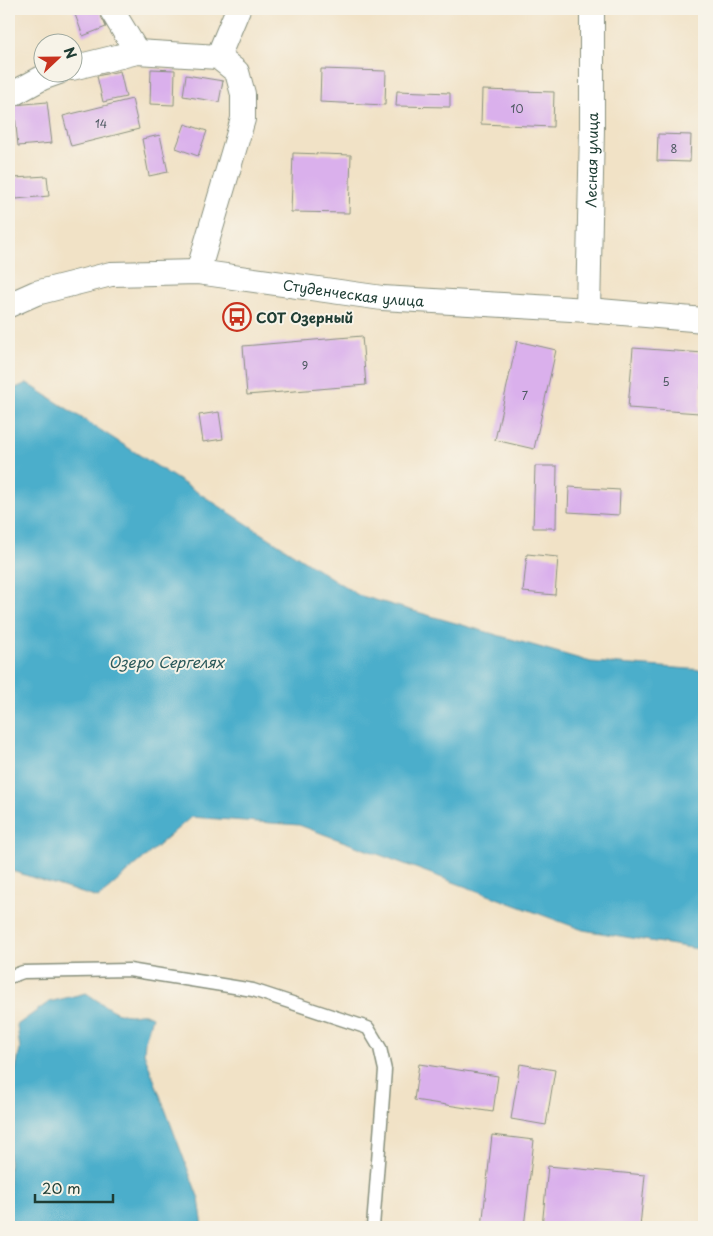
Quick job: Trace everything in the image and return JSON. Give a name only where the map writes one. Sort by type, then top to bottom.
[{"type":"street","points":[[111,9],[137,52]]},
{"type":"street","points":[[218,57],[238,9]]},
{"type":"street","name":"Лесная улица","points":[[588,310],[592,129],[592,9]]},
{"type":"street","points":[[82,66],[137,52],[218,57],[237,72],[243,94],[243,119],[198,272]]},
{"type":"street","points":[[9,96],[35,82]]},
{"type":"street","name":"Студенческая улица","points":[[9,305],[36,294],[111,274],[198,272],[382,298],[588,310],[704,320]]},
{"type":"lane","points":[[9,977],[23,972],[129,970],[252,990],[368,1028],[380,1048],[385,1070],[374,1227]]},
{"type":"water","name":"Озеро Сергелях","points":[[27,383],[358,595],[591,662],[704,670],[704,950],[583,930],[299,825],[191,817],[98,898],[9,870],[9,391]]},
{"type":"water","points":[[86,993],[118,1013],[129,1015],[143,1014],[152,1017],[145,1041],[144,1053],[199,1199],[203,1227],[9,1227],[9,1102],[20,1049],[17,1025],[49,1002]]},
{"type":"building","points":[[73,9],[99,9],[106,27],[83,36]]},
{"type":"building","points":[[151,69],[175,70],[174,105],[150,104]]},
{"type":"building","points":[[321,69],[386,71],[385,105],[320,102]]},
{"type":"building","points":[[120,71],[126,97],[103,102],[97,76]]},
{"type":"building","points":[[186,75],[223,81],[219,102],[183,96]]},
{"type":"building","points":[[482,90],[554,92],[553,127],[481,124]]},
{"type":"building","points":[[397,91],[450,93],[450,107],[396,106]]},
{"type":"building","points":[[132,99],[139,129],[71,146],[63,116]]},
{"type":"building","points":[[47,102],[52,143],[18,146],[14,105]]},
{"type":"building","points":[[185,124],[207,131],[198,156],[176,148]]},
{"type":"building","points":[[658,134],[691,135],[690,162],[657,161]]},
{"type":"building","points":[[160,135],[168,172],[149,176],[142,139]]},
{"type":"building","points":[[293,153],[351,155],[349,213],[291,212]]},
{"type":"building","points":[[47,176],[49,196],[16,199],[14,178]]},
{"type":"building","points":[[362,336],[366,385],[247,395],[243,346]]},
{"type":"building","points":[[517,341],[556,350],[534,449],[495,440]]},
{"type":"building","points":[[633,348],[704,353],[699,413],[628,408]]},
{"type":"building","points":[[219,412],[223,439],[203,442],[199,415]]},
{"type":"building","points":[[535,466],[557,466],[556,528],[533,528]]},
{"type":"building","points":[[569,487],[620,490],[619,515],[568,512]]},
{"type":"building","points":[[527,554],[558,557],[555,595],[523,592]]},
{"type":"building","points":[[419,1064],[498,1076],[493,1112],[414,1100]]},
{"type":"building","points":[[520,1064],[555,1070],[546,1125],[511,1119]]},
{"type":"building","points":[[492,1135],[534,1140],[524,1227],[482,1227]]},
{"type":"building","points":[[548,1166],[645,1175],[640,1227],[542,1227]]},
{"type":"place","name":"СОТ Озерный","points":[[237,317]]}]
